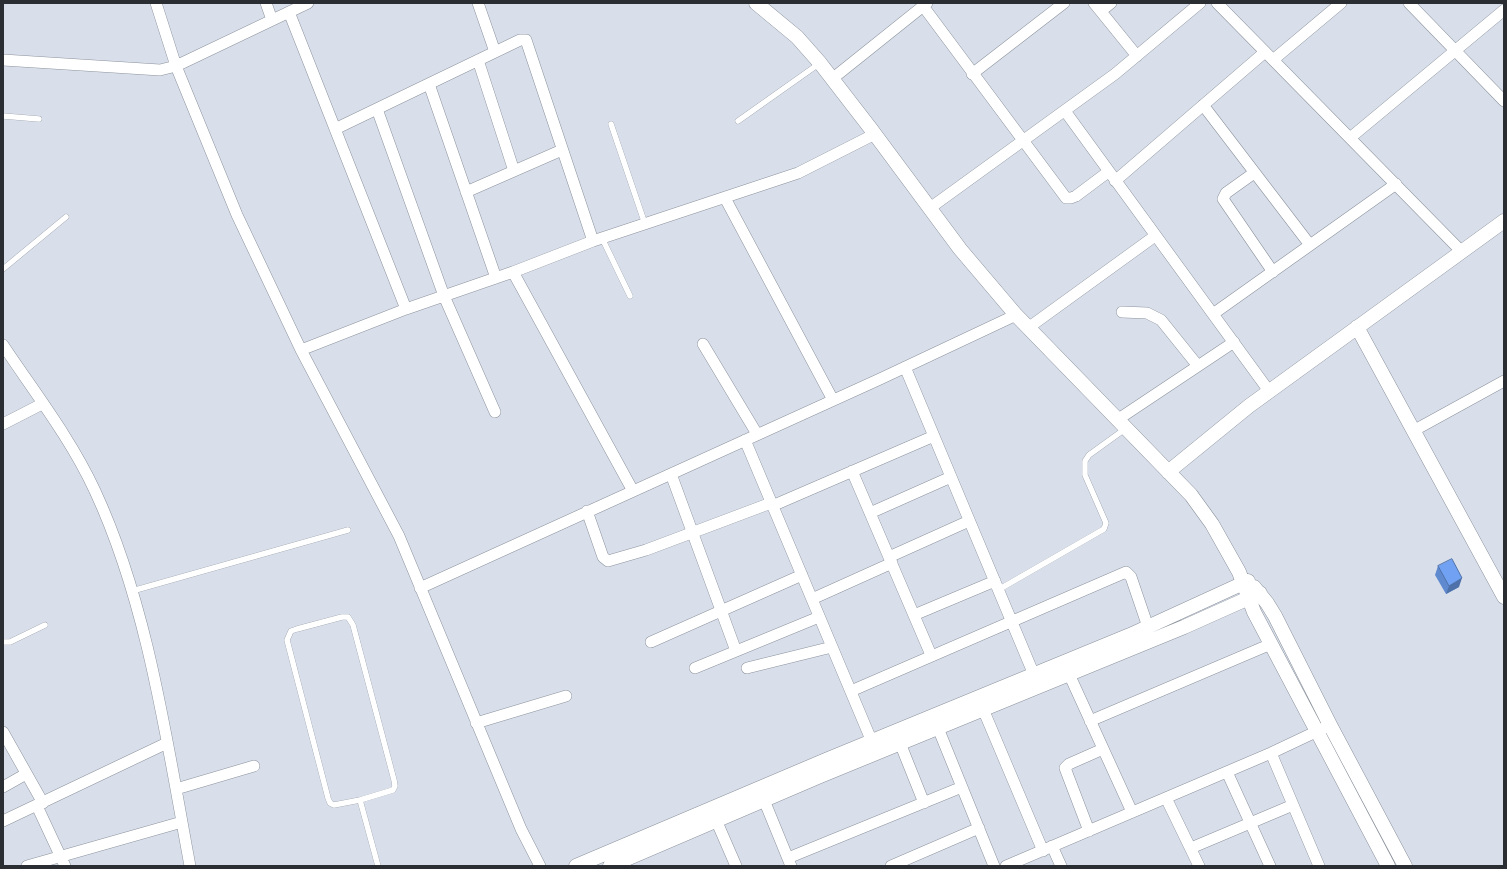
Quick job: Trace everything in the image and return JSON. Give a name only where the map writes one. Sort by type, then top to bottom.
[{"type":"street","points":[[156,3],[176,66],[237,215],[301,350],[399,536],[476,723],[521,828],[540,866]]},
{"type":"street","points":[[266,3],[272,20]]},
{"type":"street","points":[[3,60],[160,70],[176,66],[308,3]]},
{"type":"street","points":[[478,3],[495,52]]},
{"type":"street","points":[[756,3],[797,37],[820,63],[875,134],[960,249],[1016,315],[1202,508],[1254,596],[1271,644],[1324,728],[1405,866]]},
{"type":"street","points":[[972,74],[1064,3]]},
{"type":"street","points":[[1111,3],[1098,7],[1137,56]]},
{"type":"street","points":[[930,208],[1022,141],[1065,112],[1137,56],[1200,3]]},
{"type":"street","points":[[1217,3],[1461,250]]},
{"type":"street","points":[[1273,60],[1341,3]]},
{"type":"street","points":[[1409,3],[1504,100]]},
{"type":"street","points":[[832,79],[925,5],[972,74],[1066,198],[1076,196],[1108,172]]},
{"type":"street","points":[[1350,138],[1504,10]]},
{"type":"street","points":[[289,12],[406,309]]},
{"type":"street","points":[[335,129],[520,40],[526,40],[562,150],[598,240]]},
{"type":"street","points":[[1116,181],[1265,52]]},
{"type":"street","points":[[478,60],[514,171]]},
{"type":"street","points":[[429,84],[496,278]]},
{"type":"street","points":[[1203,106],[1310,246]]},
{"type":"street","points":[[377,109],[444,296],[494,412]]},
{"type":"street","points":[[1065,112],[1269,391]]},
{"type":"street","points":[[301,350],[406,309],[513,272],[598,240],[798,172],[875,134]]},
{"type":"street","points":[[466,192],[562,150]]},
{"type":"street","points":[[1254,173],[1226,193],[1223,199],[1273,272]]},
{"type":"street","points":[[1213,314],[1396,184]]},
{"type":"street","points":[[725,198],[833,400]]},
{"type":"street","points":[[1168,472],[1269,391],[1461,250],[1504,221]]},
{"type":"street","points":[[1028,328],[1156,236]]},
{"type":"street","points":[[513,272],[633,491]]},
{"type":"street","points":[[1122,312],[1147,313],[1161,320],[1198,366]]},
{"type":"street","points":[[420,588],[1016,315]]},
{"type":"street","points":[[1357,327],[1504,598]]},
{"type":"street","points":[[1121,425],[1198,366],[1234,342]]},
{"type":"street","points":[[703,344],[757,434]]},
{"type":"street","points":[[3,345],[69,443],[94,490],[120,550],[132,591],[156,691],[190,866]]},
{"type":"street","points":[[905,367],[1036,681]]},
{"type":"street","points":[[1414,431],[1504,381]]},
{"type":"street","points":[[3,424],[42,404]]},
{"type":"street","points":[[587,512],[603,557],[608,562],[692,534],[772,504],[934,436]]},
{"type":"street","points":[[744,440],[874,747]]},
{"type":"street","points":[[852,471],[931,655]]},
{"type":"street","points":[[671,474],[736,651]]},
{"type":"street","points":[[870,513],[951,477]]},
{"type":"street","points":[[812,599],[969,521]]},
{"type":"street","points":[[851,691],[931,655],[1126,572],[1131,576],[1148,627]]},
{"type":"street","points":[[651,642],[802,575]]},
{"type":"street","points":[[610,866],[714,815],[764,800],[874,747],[900,744],[982,709],[1243,579]]},
{"type":"street","points":[[914,615],[996,586]]},
{"type":"street","points":[[576,866],[714,815],[874,747],[1036,681],[1069,674],[1254,596]]},
{"type":"street","points":[[1254,596],[1275,616],[1324,728],[1388,866]]},
{"type":"street","points":[[695,668],[819,617]]},
{"type":"street","points":[[1090,721],[1271,644]]},
{"type":"street","points":[[748,668],[832,647]]},
{"type":"street","points":[[1069,674],[1132,812]]},
{"type":"street","points":[[476,723],[566,696]]},
{"type":"street","points":[[982,709],[1048,848],[1061,866]]},
{"type":"street","points":[[938,728],[994,866]]},
{"type":"street","points":[[1006,866],[1271,753],[1324,728]]},
{"type":"street","points":[[3,732],[26,774],[63,862]]},
{"type":"street","points":[[3,821],[40,805],[167,743]]},
{"type":"street","points":[[900,744],[924,803]]},
{"type":"street","points":[[1089,831],[1065,768],[1069,764],[1103,749]]},
{"type":"street","points":[[1271,753],[1319,866]]},
{"type":"street","points":[[176,789],[254,766]]},
{"type":"street","points":[[1227,772],[1269,866]]},
{"type":"street","points":[[3,787],[26,774]]},
{"type":"street","points":[[764,800],[790,862],[962,787]]},
{"type":"street","points":[[1166,798],[1199,866]]},
{"type":"street","points":[[1191,848],[1293,806]]},
{"type":"street","points":[[714,815],[736,866]]},
{"type":"street","points":[[31,866],[63,862],[182,822]]},
{"type":"street","points":[[891,866],[979,828]]},
{"type":"lane","points":[[738,121],[820,63]]},
{"type":"lane","points":[[3,116],[39,119]]},
{"type":"lane","points":[[611,124],[645,225]]},
{"type":"lane","points":[[3,269],[66,217]]},
{"type":"lane","points":[[598,240],[630,296]]},
{"type":"lane","points":[[996,586],[1104,529],[1106,523],[1085,474],[1084,461],[1121,425]]},
{"type":"lane","points":[[132,591],[348,530]]},
{"type":"lane","points":[[348,617],[354,625],[395,786],[393,790],[387,793],[360,800],[334,804],[330,803],[287,640],[291,631],[348,617]]},
{"type":"lane","points":[[3,642],[10,642],[45,625]]},
{"type":"lane","points":[[360,800],[378,866]]},
{"type":"building","points":[[1452,559],[1462,578],[1449,586],[1438,566]]}]
